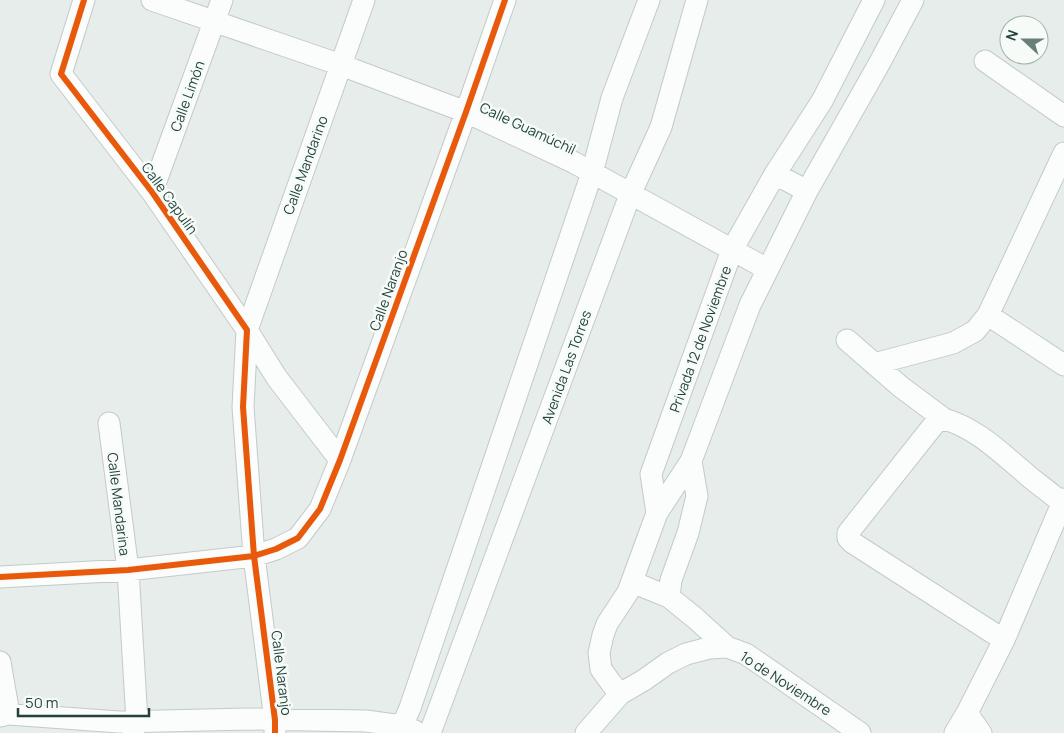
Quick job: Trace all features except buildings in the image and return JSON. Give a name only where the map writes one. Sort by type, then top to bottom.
[{"type":"street","name":"Calle Capulín","points":[[84,0],[61,74],[152,192],[246,336],[340,460]]},
{"type":"street","name":"Calle Guamúchil","points":[[152,0],[341,65],[466,112],[540,146],[592,173],[767,269]]},
{"type":"street","name":"Calle Limón","points":[[152,192],[222,0]]},
{"type":"street","name":"Calle Mandarino","points":[[246,336],[364,0]]},
{"type":"street","name":"Calle Naranjo","points":[[254,556],[276,549],[298,538],[320,509],[340,460],[505,0]]},
{"type":"street","points":[[0,662],[4,715],[119,722],[135,727],[275,726],[366,722],[411,729],[410,708],[592,173],[612,98],[649,0]]},
{"type":"street","name":"Avenida Las Torres","points":[[430,733],[630,195],[661,127],[698,0]]},
{"type":"street","points":[[657,513],[691,461],[750,305],[767,269],[807,191],[909,8],[875,0]]},
{"type":"street","name":"Privada 12 de Noviembre","points":[[620,694],[601,668],[599,653],[603,635],[607,624],[628,592],[657,513],[651,474],[732,250],[775,174],[822,101],[875,0]]},
{"type":"street","points":[[849,49],[879,64]]},
{"type":"street","points":[[984,61],[1064,116]]},
{"type":"street","points":[[874,364],[953,342],[975,331],[988,315],[1064,153]]},
{"type":"street","points":[[775,174],[807,191]]},
{"type":"street","points":[[988,315],[1064,365]]},
{"type":"street","name":"Calle Naranjo","points":[[246,336],[244,407],[254,556],[275,726]]},
{"type":"street","points":[[847,340],[902,387],[944,419],[972,432],[993,445],[1029,477],[1064,502],[1004,640],[955,733]]},
{"type":"street","points":[[944,419],[936,422],[848,533],[848,538],[1004,640]]},
{"type":"street","name":"Calle Mandarina","points":[[109,423],[128,570],[135,727]]},
{"type":"street","points":[[669,597],[671,580],[688,534],[697,496],[691,461]]},
{"type":"street","points":[[469,536],[508,526]]},
{"type":"street","points":[[0,577],[128,570],[254,556]]},
{"type":"street","points":[[632,582],[669,597],[727,647]]},
{"type":"street","name":"1o de Noviembre","points":[[586,733],[620,694],[668,663],[686,654],[709,648],[727,647],[746,654],[860,733]]},
{"type":"street","points":[[967,713],[981,733]]},
{"type":"cycle path","points":[[84,0],[61,74],[152,192],[247,330],[243,407],[254,556],[275,720],[275,733]]},
{"type":"cycle path","points":[[0,577],[128,570],[254,556],[276,549],[298,538],[320,509],[340,460],[505,0]]}]
